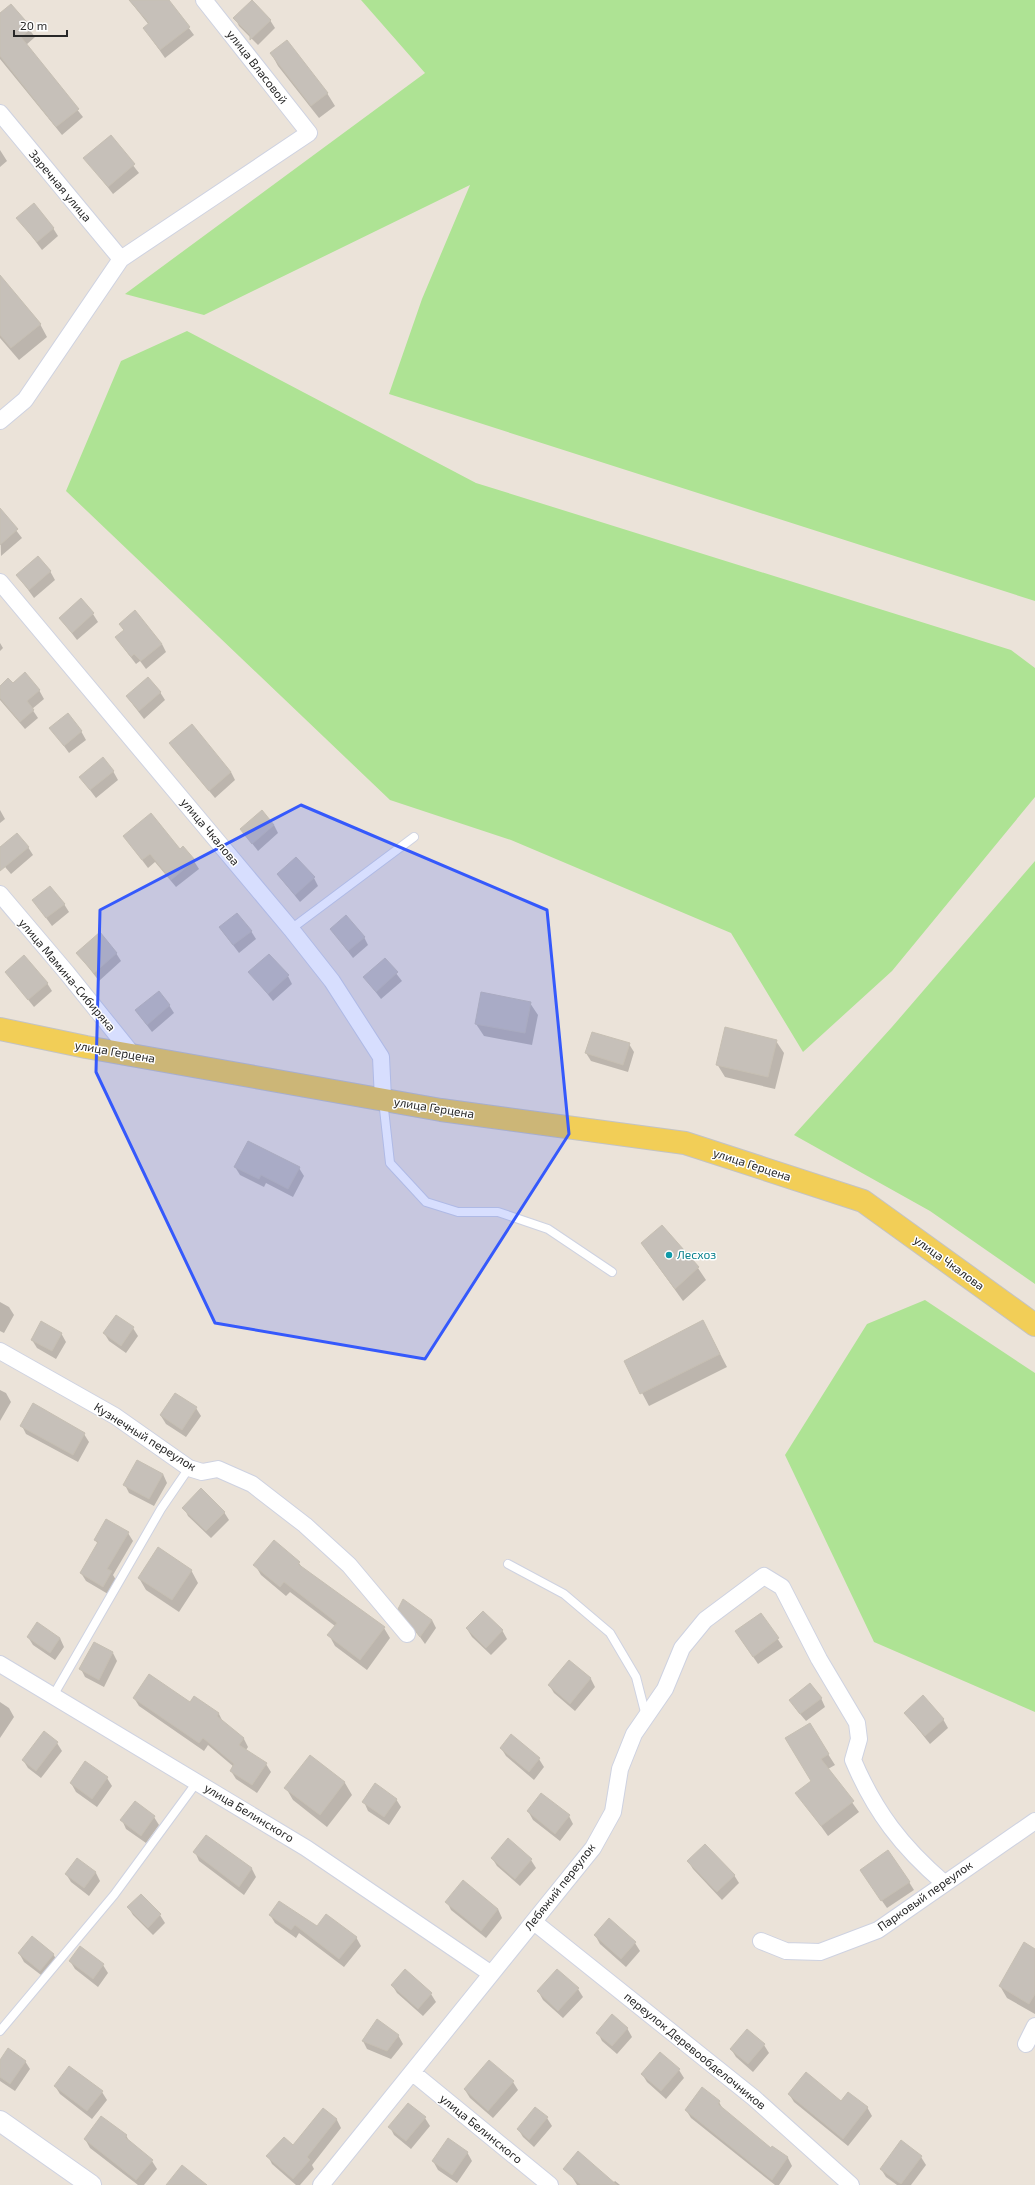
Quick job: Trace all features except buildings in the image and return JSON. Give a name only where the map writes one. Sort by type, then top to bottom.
[{"type":"main road","name":"улица Герцена","points":[[0,1029],[133,1055],[440,1110],[685,1143],[863,1201]]},
{"type":"main road","name":"улица Чкалова","points":[[863,1201],[1035,1325]]},
{"type":"street","name":"улица Власовой","points":[[121,259],[309,133],[204,0]]},
{"type":"street","name":"Заречная улица","points":[[0,112],[121,259]]},
{"type":"street","points":[[0,421],[25,400],[121,259]]},
{"type":"street","name":"улица Чкалова","points":[[0,582],[291,929],[332,981],[381,1057],[383,1100]]},
{"type":"street","name":"улица Мамина-Сибиряка","points":[[0,894],[67,973],[133,1055]]},
{"type":"street","name":"Кузнечный переулок","points":[[0,1351],[115,1416],[189,1468],[202,1472],[218,1469],[252,1484],[305,1525],[349,1566],[407,1634]]},
{"type":"street","name":"Лебяжий переулок","points":[[321,2185],[413,2074],[490,1974],[593,1848],[613,1812],[620,1769],[634,1734],[664,1689],[682,1648],[705,1620],[764,1576],[782,1587],[819,1659],[857,1723],[859,1739],[853,1760],[885,1822],[916,1858],[944,1883]]},
{"type":"street","name":"улица Белинского","points":[[0,1664],[306,1848],[490,1974]]},
{"type":"street","name":"Парковый переулок","points":[[761,1941],[786,1951],[820,1952],[878,1930],[1035,1821]]},
{"type":"street","name":"переулок Деревообделочников","points":[[534,1922],[754,2098],[851,2185]]},
{"type":"street","points":[[1026,2044],[1035,2026]]},
{"type":"street","name":"улица Белинского","points":[[413,2074],[550,2185]]},
{"type":"street","points":[[0,2121],[91,2185]]},
{"type":"lane","points":[[291,929],[414,837]]},
{"type":"lane","points":[[383,1100],[390,1163],[426,1202],[458,1212],[498,1212],[548,1229],[612,1272]]},
{"type":"lane","points":[[53,1696],[161,1509],[189,1468]]},
{"type":"lane","points":[[508,1564],[564,1594],[610,1633],[636,1677],[646,1717]]},
{"type":"lane","points":[[0,2031],[114,1895],[197,1782]]},
{"type":"highlighted area","points":[[301,805],[547,910],[569,1134],[425,1359],[215,1323],[96,1072],[100,910]]},
{"type":"green space","points":[[361,0],[1035,0],[1035,601],[389,394],[422,299],[470,185],[204,315],[125,294],[425,73]]},
{"type":"green space","points":[[187,331],[476,483],[1011,650],[1035,668],[1035,797],[892,971],[803,1052],[731,933],[511,840],[390,800],[66,491],[121,361]]},
{"type":"green space","points":[[1035,861],[1035,1284],[930,1211],[794,1135],[892,1027]]},
{"type":"green space","points":[[925,1300],[1035,1373],[1035,1712],[874,1642],[785,1455],[867,1324]]},
{"type":"place","name":"Лесхоз","points":[[669,1255]]}]
